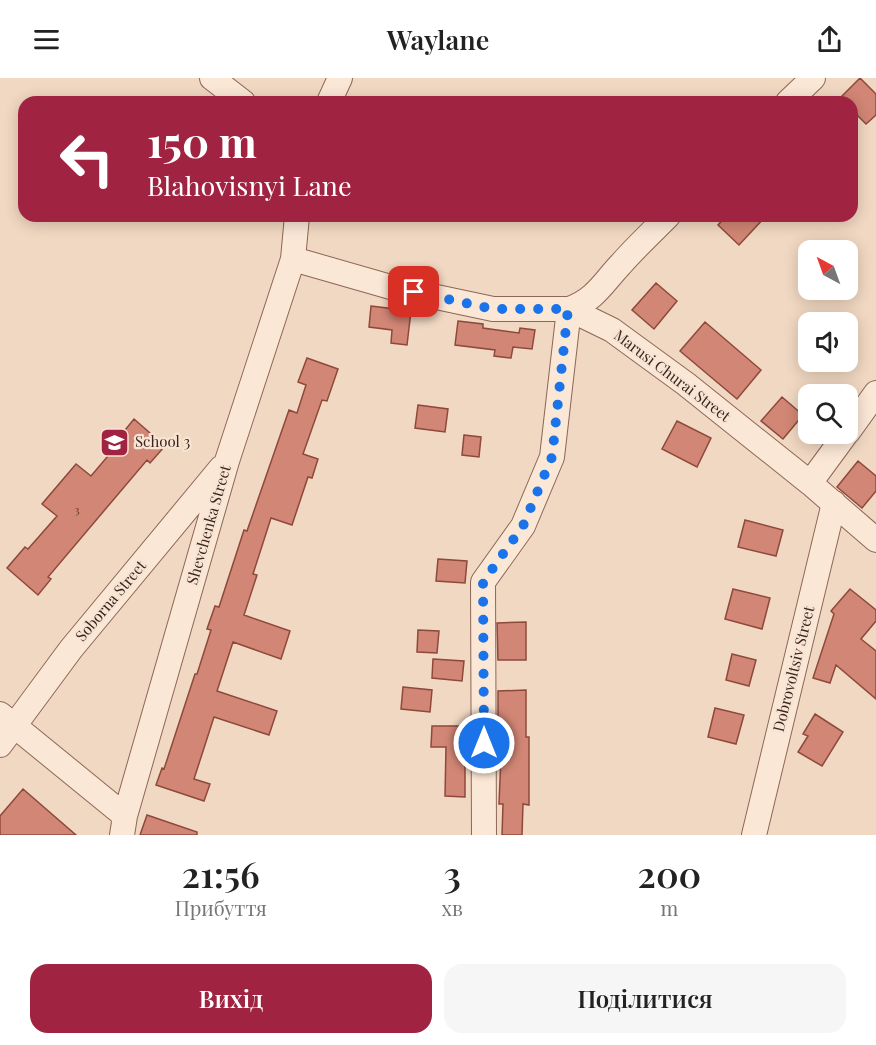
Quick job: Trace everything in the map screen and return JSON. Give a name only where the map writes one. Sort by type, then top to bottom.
[{"type":"street","points":[[212,78],[235,96]]},
{"type":"street","points":[[332,96],[340,78]]},
{"type":"street","points":[[794,96],[813,78]]},
{"type":"street","name":"Shevchenka Street","points":[[123,826],[227,461],[293,259],[296,222]]},
{"type":"street","points":[[293,259],[394,288],[493,309],[568,309],[581,305],[593,297],[620,265],[662,222]]},
{"type":"street","points":[[484,835],[483,582],[523,526],[552,457],[568,309]]},
{"type":"street","name":"Marusi Churai Street","points":[[568,309],[612,330],[686,384],[810,483],[876,540]]},
{"type":"street","points":[[858,418],[876,393]]},
{"type":"street","points":[[810,483],[839,444]]},
{"type":"street","name":"Soborna Street","points":[[5,728],[227,461]]},
{"type":"street","name":"Dobrovoltsiv Street","points":[[754,835],[834,503]]},
{"type":"street","points":[[5,728],[123,826]]},
{"type":"building","points":[[860,78],[876,94],[876,115],[866,124],[858,116],[858,96],[842,96]]},
{"type":"building","points":[[721,222],[760,222],[739,245],[718,225]]},
{"type":"building","points":[[656,283],[677,301],[654,329],[632,310]]},
{"type":"building","points":[[371,306],[411,311],[407,345],[391,343],[392,330],[369,327]]},
{"type":"building","points":[[458,321],[483,324],[483,328],[519,333],[520,328],[535,330],[532,349],[513,347],[511,358],[494,356],[495,350],[455,345]]},
{"type":"building","points":[[705,322],[761,370],[737,399],[680,351]]},
{"type":"building","points":[[307,358],[338,369],[327,401],[322,400],[303,454],[318,459],[312,478],[308,477],[292,525],[271,518],[253,574],[257,575],[244,615],[290,631],[281,659],[233,642],[217,691],[277,711],[269,735],[214,717],[194,779],[210,784],[204,801],[156,785],[162,768],[164,769],[195,674],[197,674],[211,630],[207,629],[215,606],[219,607],[244,530],[247,531],[289,410],[297,413],[306,385],[298,382]]},
{"type":"building","points":[[782,397],[798,411],[798,421],[783,439],[761,421]]},
{"type":"building","points":[[418,405],[448,409],[445,432],[415,428]]},
{"type":"building","points":[[134,419],[165,446],[150,463],[147,460],[48,577],[51,579],[38,595],[7,568],[25,547],[28,549],[57,516],[42,504],[76,464],[91,476],[119,443],[116,441]]},
{"type":"building","points":[[677,421],[711,438],[697,467],[662,449]]},
{"type":"building","points":[[464,435],[481,437],[479,457],[462,455]]},
{"type":"building","points":[[858,461],[876,476],[876,491],[862,508],[837,487]]},
{"type":"building","points":[[745,520],[783,530],[776,556],[738,547]]},
{"type":"building","points":[[438,559],[467,561],[465,583],[436,581]]},
{"type":"building","points":[[733,589],[770,598],[762,629],[725,619]]},
{"type":"building","points":[[850,589],[876,610],[876,621],[861,639],[876,651],[876,699],[836,665],[830,683],[813,678],[834,614],[831,611]]},
{"type":"building","points":[[526,622],[526,660],[498,660],[497,623]]},
{"type":"building","points":[[418,630],[439,631],[437,653],[417,652]]},
{"type":"building","points":[[732,654],[756,660],[749,686],[726,680]]},
{"type":"building","points":[[433,659],[464,661],[462,681],[432,678]]},
{"type":"building","points":[[403,687],[432,690],[430,712],[401,709]]},
{"type":"building","points":[[526,690],[529,805],[523,804],[522,835],[502,835],[503,804],[499,804],[501,756],[498,756],[498,691]]},
{"type":"building","points":[[715,708],[744,715],[736,744],[708,737]]},
{"type":"building","points":[[815,714],[843,732],[822,766],[798,752],[808,736],[803,734]]},
{"type":"building","points":[[432,726],[465,726],[465,797],[445,796],[446,747],[431,747]]},
{"type":"building","points":[[23,789],[76,835],[0,835],[0,816]]},
{"type":"building","points":[[147,815],[197,832],[197,835],[140,835]]},
{"type":"place","name":"School 3","points":[[114,442]]},
{"type":"route","points":[[414,292],[493,309],[568,309],[552,457],[523,526],[483,582],[484,743]]}]
